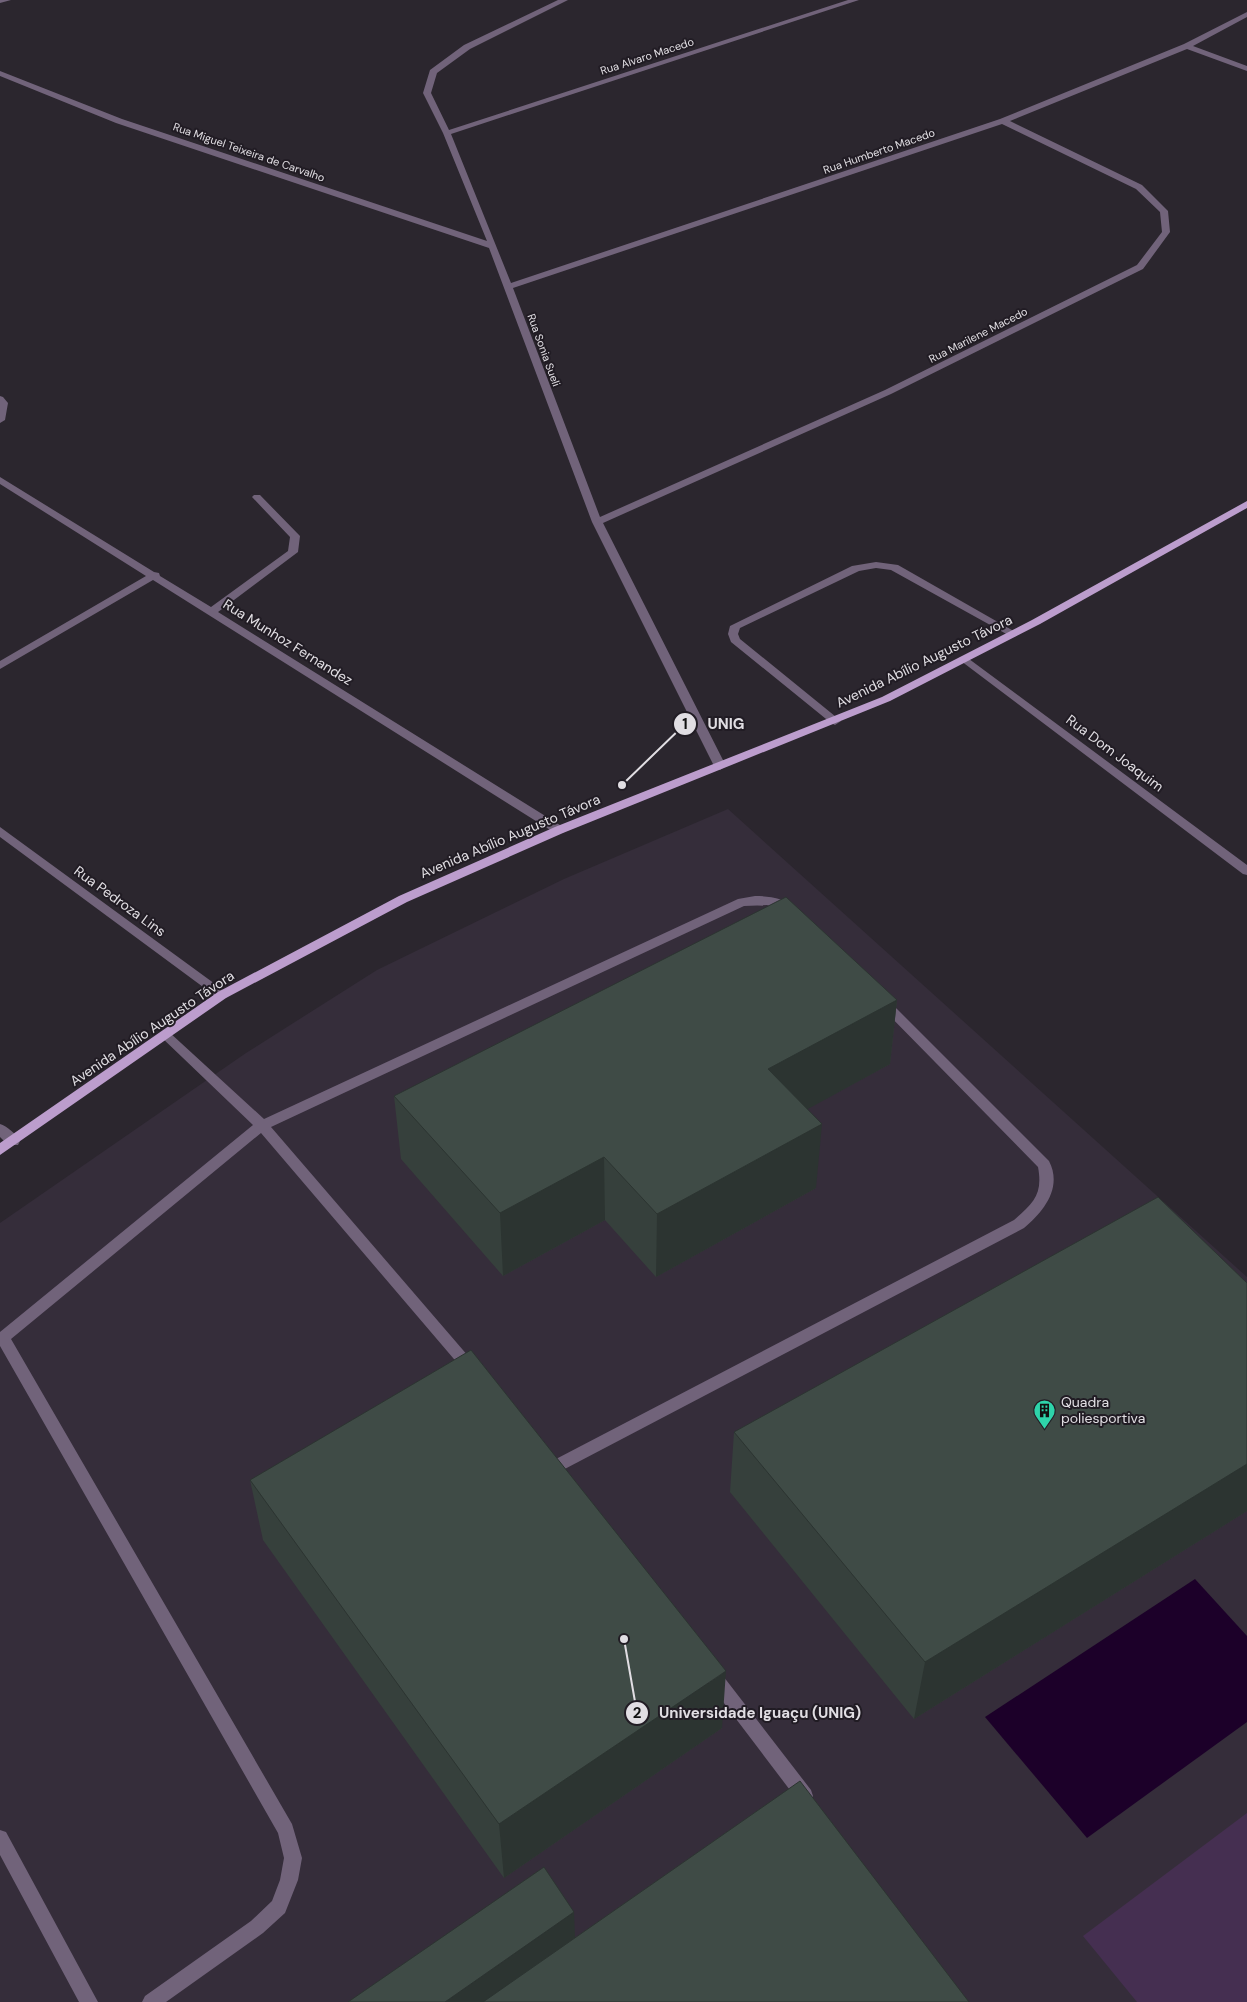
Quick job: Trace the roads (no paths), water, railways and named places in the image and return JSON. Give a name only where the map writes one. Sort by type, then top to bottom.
[{"type":"main road","name":"Avenida Abílio Augusto Távora","points":[[0,1150],[222,994],[403,899],[559,830],[886,699],[1014,634],[1247,504]]},
{"type":"street","points":[[0,1],[7,0]]},
{"type":"street","name":"Rua Sonia Sueli","points":[[564,0],[467,47],[433,72],[427,93],[447,133],[493,246],[597,522],[720,766]]},
{"type":"street","name":"Rua Alvaro Macedo","points":[[447,133],[855,0]]},
{"type":"street","name":"Rua Humberto Macedo","points":[[509,287],[1003,121],[1187,46],[1247,14]]},
{"type":"street","points":[[1187,46],[1247,69]]},
{"type":"street","name":"Rua Miguel Teixeira de Carvalho","points":[[0,74],[119,121],[493,246]]},
{"type":"street","name":"Rua Marilene Macedo","points":[[597,522],[888,392],[1140,266],[1166,232],[1164,211],[1139,187],[1003,121]]},
{"type":"street","points":[[0,399],[3,404],[0,420]]},
{"type":"street","name":"Rua Munhoz Fernandez","points":[[0,480],[559,830]]},
{"type":"street","points":[[211,612],[293,552],[294,536],[257,497]]},
{"type":"street","points":[[835,721],[735,640],[733,634],[735,626],[856,568],[876,565],[894,567],[1014,634]]},
{"type":"street","points":[[0,666],[155,576]]},
{"type":"street","name":"Rua Dom Joaquim","points":[[965,659],[1247,870]]},
{"type":"street","name":"Rua Pedroza Lins","points":[[0,831],[222,994]]},
{"type":"street","points":[[151,2002],[257,1928],[279,1907],[289,1880],[292,1858],[286,1830],[1,1339],[262,1125],[742,902],[752,900],[774,902],[785,906],[800,918]]},
{"type":"street","points":[[554,1467],[1019,1224],[1036,1211],[1046,1196],[1047,1179],[1044,1165],[876,996]]},
{"type":"street","points":[[165,1035],[262,1125],[476,1376]]},
{"type":"street","points":[[0,1129],[13,1141]]},
{"type":"street","points":[[541,1451],[566,1482]]},
{"type":"street","points":[[704,1664],[812,1805]]},
{"type":"street","points":[[0,1838],[89,2002]]},
{"type":"place","name":"UNIG","points":[[622,785]]},
{"type":"place","name":"Quadra poliesportiva","points":[[1045,1429]]},
{"type":"place","name":"Universidade Iguaçu (UNIG)","points":[[624,1639]]}]
